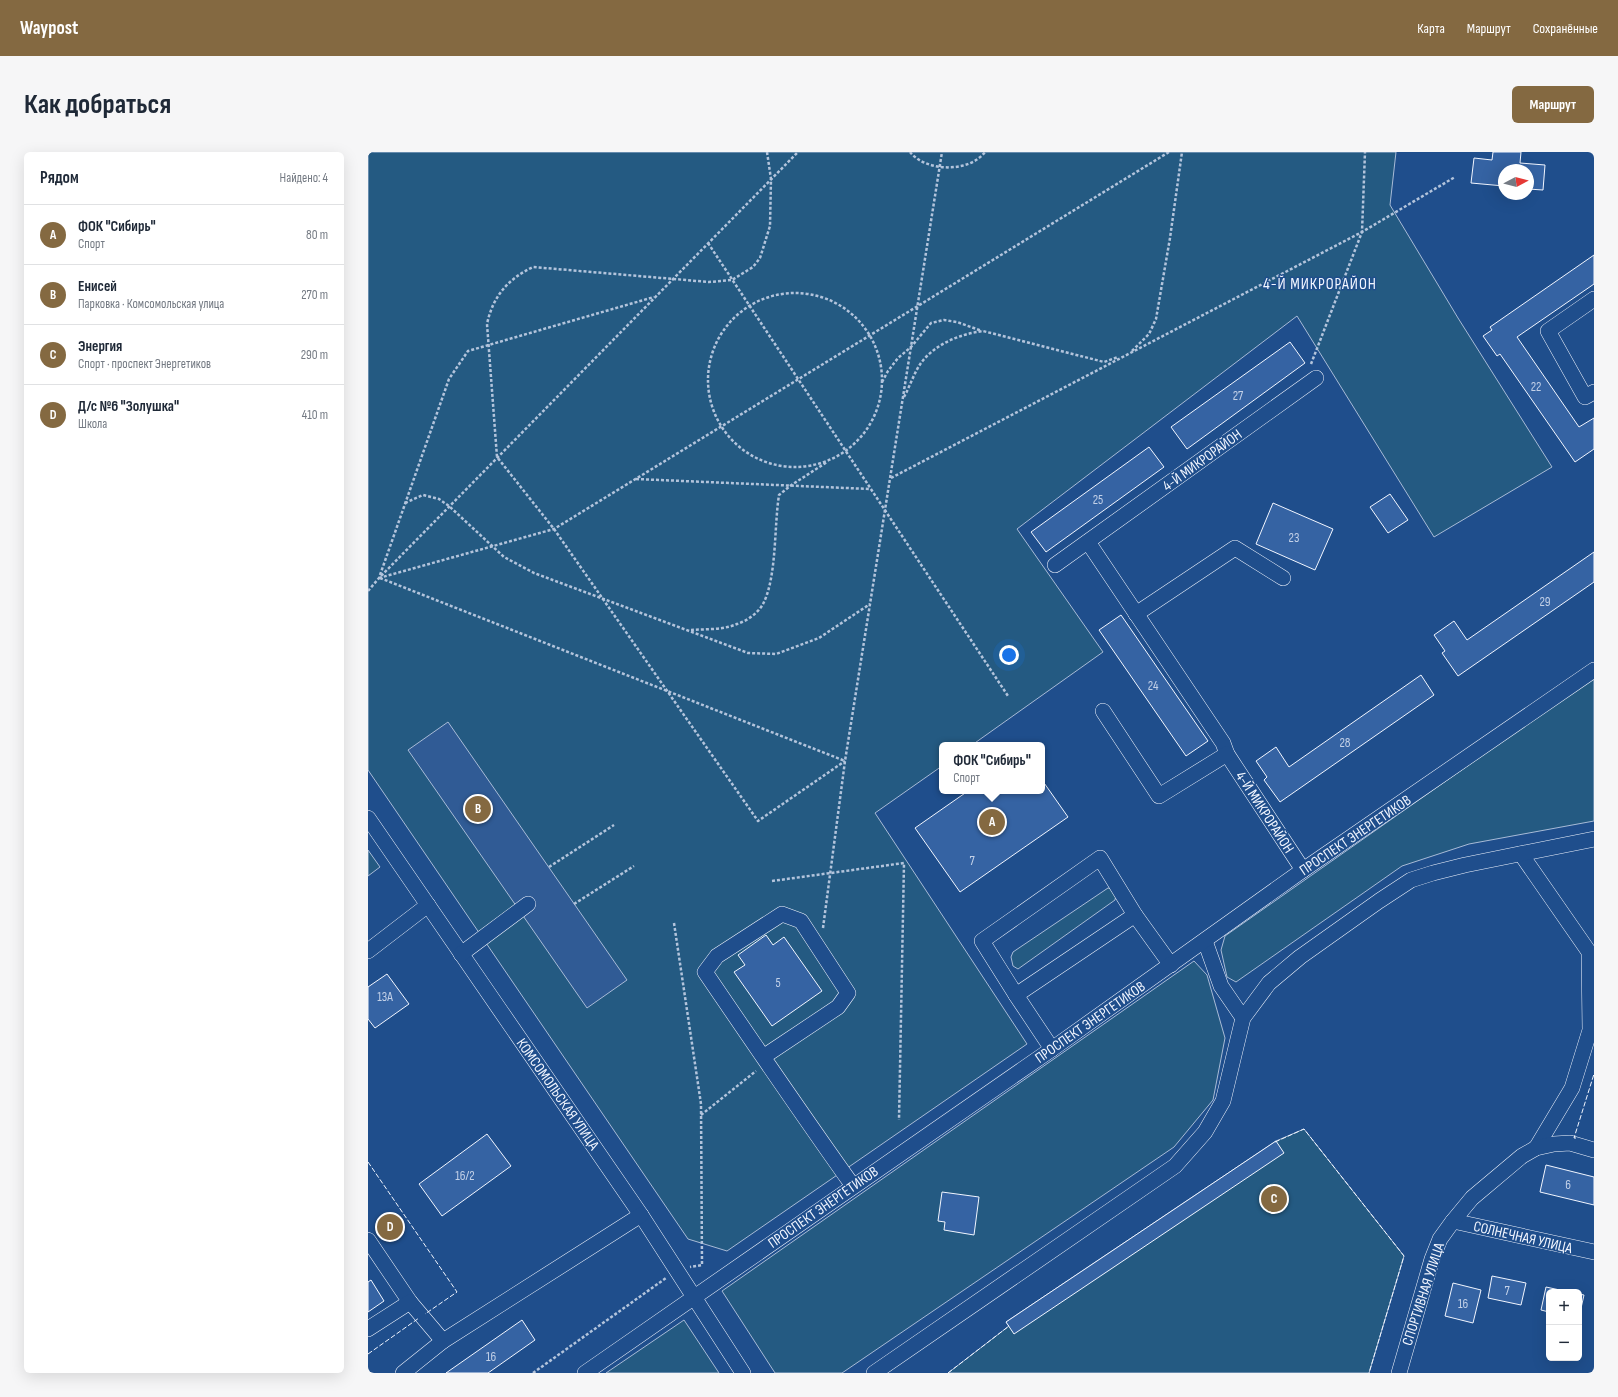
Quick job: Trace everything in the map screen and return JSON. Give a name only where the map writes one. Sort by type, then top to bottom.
[{"type":"street","points":[[1594,299],[1548,331],[1585,397],[1594,392]]},
{"type":"street","name":"4-Й МИКРОРАЙОН","points":[[1055,565],[1088,542],[1314,371]]},
{"type":"street","name":"4-Й МИКРОРАЙОН","points":[[1088,542],[1223,743],[1227,754],[1303,870]]},
{"type":"street","points":[[1136,614],[1235,548],[1283,578]]},
{"type":"street","name":"ПРОСПЕКТ ЭНЕРГЕТИКОВ","points":[[585,1373],[1052,1049],[1303,870],[1594,670]]},
{"type":"street","points":[[1103,711],[1159,796],[1227,754]]},
{"type":"street","name":"КОМСОМОЛЬСКАЯ УЛИЦА","points":[[368,818],[640,1214],[743,1373]]},
{"type":"street","points":[[874,1373],[1175,1166],[1205,1132],[1223,1101],[1243,1018],[1269,983],[1300,957],[1379,900],[1411,880],[1459,866],[1594,839]]},
{"type":"street","points":[[1521,854],[1590,952],[1590,1030],[1572,1088],[1536,1148]]},
{"type":"street","points":[[1052,1049],[982,940],[1100,858],[1135,915],[1171,965]]},
{"type":"street","points":[[461,954],[528,904]]},
{"type":"street","points":[[368,951],[428,905]]},
{"type":"street","points":[[761,1063],[838,1007],[848,993],[801,921],[782,914],[717,956],[705,972],[761,1063],[853,1186]]},
{"type":"street","points":[[1016,995],[1135,915]]},
{"type":"street","points":[[1204,941],[1221,986],[1243,1018]]},
{"type":"street","name":"СПОРТИВНАЯ УЛИЦА","points":[[1399,1373],[1432,1259],[1440,1240],[1472,1198],[1522,1156],[1536,1148],[1554,1144],[1570,1144],[1594,1150]]},
{"type":"street","points":[[403,1373],[443,1341],[640,1214]]},
{"type":"street","name":"СОЛНЕЧНАЯ УЛИЦА","points":[[1453,1221],[1594,1252]]},
{"type":"street","points":[[368,1240],[410,1302],[443,1341]]},
{"type":"street","points":[[368,1329],[410,1302]]},
{"type":"path","points":[[767,152],[771,179],[770,226],[760,258],[753,267],[732,280],[709,282],[533,267],[519,274],[498,295],[490,312],[487,324],[497,457],[554,529],[758,821],[845,761]]},
{"type":"path","points":[[368,591],[449,506],[798,152]]},
{"type":"path","points":[[910,152],[915,158],[927,164],[960,167],[981,156],[985,152]]},
{"type":"path","points":[[822,934],[845,761],[942,152]]},
{"type":"path","points":[[379,578],[554,529],[1169,152]]},
{"type":"path","points":[[881,385],[888,370],[898,358],[911,347],[931,323],[944,320],[957,322],[982,331],[1104,362],[1130,353],[1149,334],[1156,319],[1170,238],[1182,152]]},
{"type":"path","points":[[1314,371],[1362,232],[1365,152]]},
{"type":"path","points":[[890,478],[1362,232],[1454,177]]},
{"type":"path","points":[[708,243],[1008,696]]},
{"type":"path","points":[[689,630],[735,625],[745,621],[755,614],[763,605],[769,590],[772,574],[779,495],[790,486],[851,446],[869,426],[879,402],[882,376],[877,351],[864,328],[844,308],[818,296],[790,293],[762,299],[738,313],[720,335],[710,362],[708,390],[716,418],[732,441],[753,457],[778,465],[804,466],[829,460]]},
{"type":"path","points":[[379,578],[449,380],[468,351],[655,297]]},
{"type":"path","points":[[903,400],[922,363],[932,352],[946,342],[967,333],[982,331]]},
{"type":"path","points":[[635,479],[871,489]]},
{"type":"path","points":[[405,503],[423,494],[439,499],[449,506],[504,556],[534,573],[748,653],[776,654],[819,638],[870,604]]},
{"type":"path","points":[[379,578],[845,761]]},
{"type":"path","points":[[549,867],[614,825]]},
{"type":"path","points":[[772,881],[904,863],[899,1120]]},
{"type":"path","points":[[574,904],[634,866]]},
{"type":"path","points":[[533,1373],[677,1270],[702,1265],[701,1104],[674,923]]},
{"type":"path","points":[[701,1115],[761,1063]]},
{"type":"shaded area","points":[[368,152],[1396,152],[1390,205],[1458,318],[1552,467],[1434,537],[1297,316],[1017,529],[1103,652],[976,742],[939,742],[939,768],[875,813],[1027,1044],[727,1251],[688,1239],[368,770]]},
{"type":"shaded area","points":[[1594,677],[1594,821],[1469,844],[1402,866],[1236,982],[1227,977],[1221,950],[1225,936]]},
{"type":"shaded area","points":[[448,722],[627,980],[587,1008],[408,750]]},
{"type":"shaded area","points":[[368,850],[380,867],[368,876]]},
{"type":"shaded area","points":[[1108,888],[1114,889],[1116,895],[1115,900],[1018,969],[1013,966],[1011,957],[1013,952]]},
{"type":"shaded area","points":[[1194,961],[1207,975],[1225,1038],[1213,1100],[1174,1147],[842,1373],[775,1373],[722,1291]]},
{"type":"shaded area","points":[[1304,1129],[1404,1256],[1369,1373],[948,1373],[1009,1326],[1006,1322],[1276,1141]]},
{"type":"shaded area","points":[[684,1320],[719,1373],[606,1373]]},
{"type":"building","points":[[1493,152],[1521,152],[1520,163],[1532,164],[1498,164],[1498,185],[1471,183],[1474,158],[1492,160]]},
{"type":"building","points":[[1534,164],[1545,165],[1543,190],[1534,189]]},
{"type":"building","points":[[1594,255],[1594,284],[1517,337],[1579,427],[1594,418],[1594,449],[1575,462],[1500,354],[1497,356],[1483,336],[1492,330],[1490,327]]},
{"type":"building","points":[[1290,342],[1305,363],[1187,449],[1171,427]]},
{"type":"building","points":[[1149,447],[1164,467],[1046,552],[1031,532]]},
{"type":"building","points":[[1390,494],[1408,520],[1388,533],[1370,507]]},
{"type":"building","points":[[1273,503],[1333,529],[1315,570],[1256,544]]},
{"type":"building","points":[[1594,552],[1594,582],[1458,676],[1442,653],[1445,651],[1434,635],[1454,621],[1467,640]]},
{"type":"building","points":[[1121,615],[1208,741],[1186,756],[1099,630]]},
{"type":"building","points":[[1421,675],[1434,695],[1280,802],[1264,780],[1267,777],[1256,761],[1276,747],[1289,767]]},
{"type":"building","points":[[1045,784],[1068,817],[960,892],[915,828],[964,794],[1045,794]]},
{"type":"building","points":[[766,935],[773,945],[784,937],[822,991],[772,1026],[734,972],[745,965],[738,955]]},
{"type":"building","points":[[387,974],[409,1004],[375,1028],[368,1019],[368,987]]},
{"type":"building","points":[[487,1134],[511,1166],[442,1216],[419,1184]]},
{"type":"building","points":[[1276,1141],[1284,1153],[1014,1334],[1006,1322]]},
{"type":"building","points":[[1546,1165],[1594,1177],[1594,1205],[1540,1192]]},
{"type":"building","points":[[942,1192],[979,1197],[974,1235],[944,1230],[945,1222],[938,1221]]},
{"type":"building","points":[[1492,1276],[1526,1283],[1521,1305],[1488,1298]]},
{"type":"building","points":[[371,1280],[384,1301],[368,1312],[368,1282]]},
{"type":"building","points":[[1453,1283],[1481,1290],[1473,1323],[1445,1316]]},
{"type":"building","points":[[1546,1287],[1555,1289],[1546,1289],[1546,1311],[1541,1310]]},
{"type":"building","points":[[522,1320],[535,1340],[488,1373],[446,1373]]},
{"type":"fence","points":[[1576,1138],[1574,1138],[1594,1074]]},
{"type":"fence","points":[[1275,1142],[1304,1129],[1404,1256],[1369,1373]]},
{"type":"fence","points":[[368,1162],[457,1292],[425,1314]]},
{"type":"fence","points":[[368,1354],[419,1318]]},
{"type":"fence","points":[[948,1373],[1009,1326],[1008,1325]]},
{"type":"place","name":"Енисей","points":[[478,809]]},
{"type":"place","name":"ФОК \"Сибирь\"","points":[[992,822]]},
{"type":"place","name":"Энергия","points":[[1274,1199]]},
{"type":"place","name":"Д/с №6 \"Золушка\"","points":[[390,1227]]},
{"type":"district","name":"4-Й МИКРОРАЙОН","points":[[1320,283]]}]
